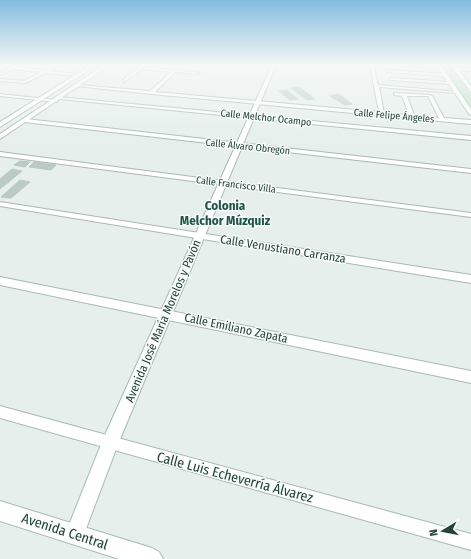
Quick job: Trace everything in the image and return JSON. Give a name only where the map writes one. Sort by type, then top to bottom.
[{"type":"main road","name":"Avenida Central","points":[[0,511],[152,559]]},
{"type":"street","points":[[0,125],[3,121],[55,91]]},
{"type":"street","points":[[0,137],[71,91]]},
{"type":"street","name":"Calle Felipe Ángeles","points":[[130,91],[471,122]]},
{"type":"street","name":"Avenida José María Morelos y Pavón","points":[[74,535],[110,443],[263,91]]},
{"type":"street","points":[[377,91],[382,114]]},
{"type":"street","points":[[396,94],[439,97],[437,91]]},
{"type":"street","points":[[439,91],[456,92],[471,113]]},
{"type":"street","points":[[404,95],[412,116]]},
{"type":"street","name":"Calle Melchor Ocampo","points":[[0,96],[252,116],[471,138]]},
{"type":"street","points":[[430,96],[442,119]]},
{"type":"street","name":"Calle Álvaro Obregón","points":[[26,121],[471,171]]},
{"type":"street","name":"Calle Francisco Villa","points":[[0,154],[471,215]]},
{"type":"street","name":"Calle Venustiano Carranza","points":[[0,204],[471,279]]},
{"type":"street","name":"Calle Emiliano Zapata","points":[[0,281],[471,376]]},
{"type":"street","name":"Calle Luis Echeverría Álvarez","points":[[0,412],[471,542]]},
{"type":"green space","points":[[460,91],[469,91],[471,94],[471,107]]},
{"type":"building","points":[[279,91],[288,91],[298,99],[290,100]]},
{"type":"building","points":[[295,91],[304,91],[315,99],[307,100]]},
{"type":"building","points":[[338,94],[352,104],[345,105],[330,96]]},
{"type":"building","points":[[20,161],[30,162],[25,167],[14,165]]},
{"type":"building","points":[[34,162],[56,165],[51,170],[29,167]]},
{"type":"building","points":[[12,169],[22,171],[0,189],[0,179]]},
{"type":"building","points":[[20,180],[30,182],[11,198],[1,197]]},
{"type":"district","name":"Colonia Melchor Múzquiz","points":[[225,212]]}]
